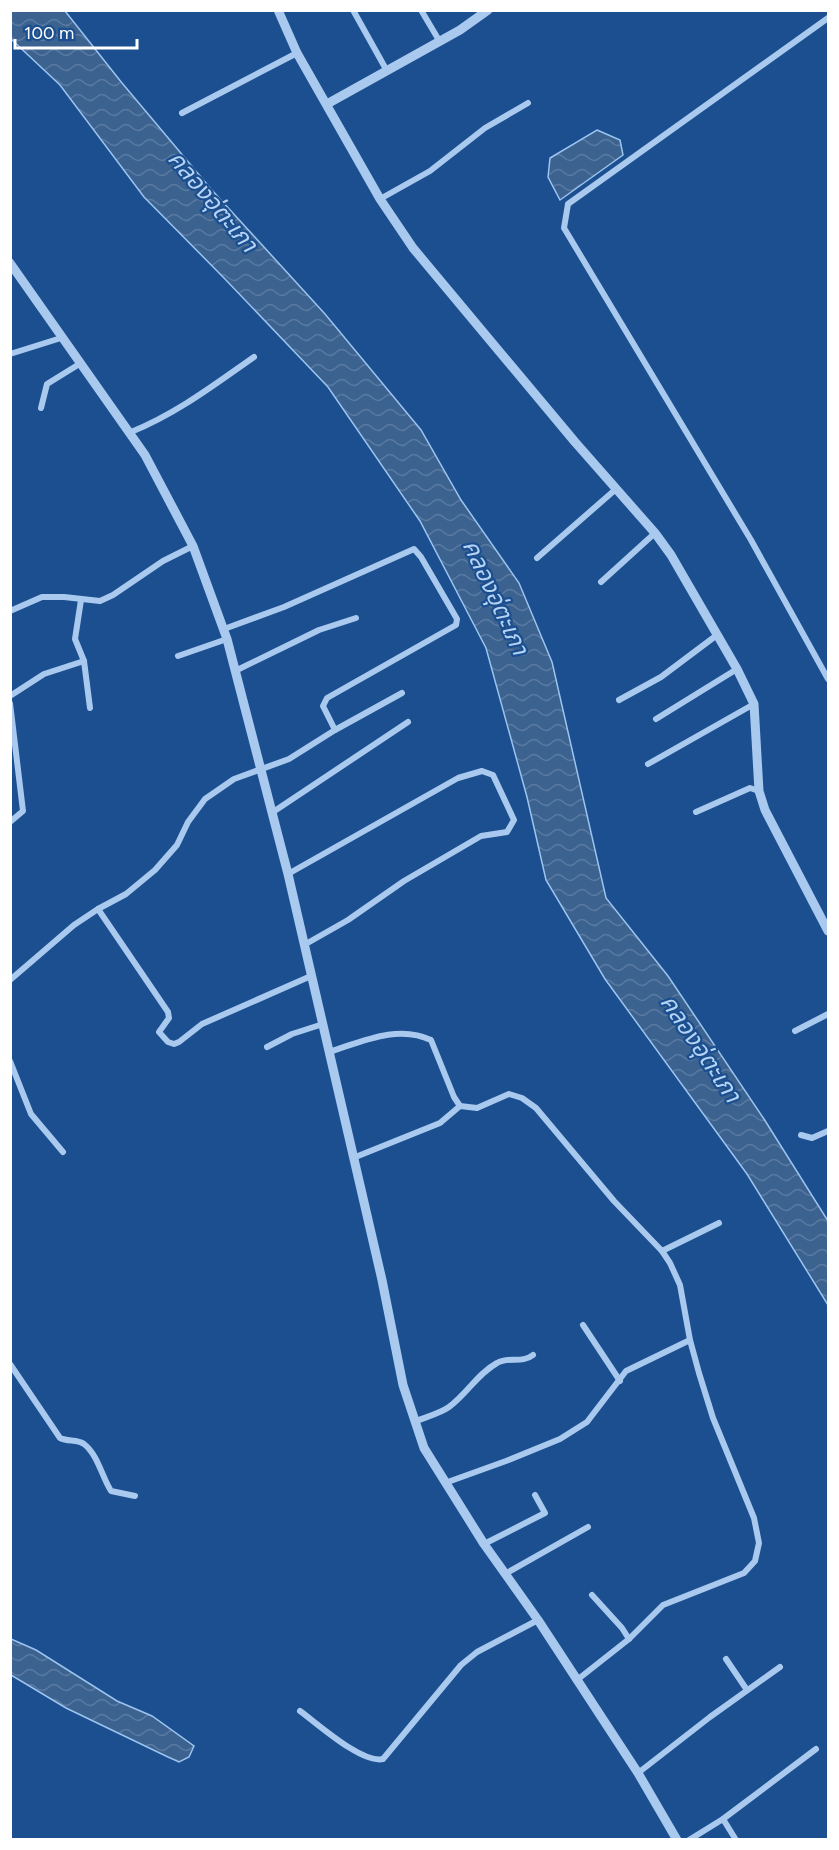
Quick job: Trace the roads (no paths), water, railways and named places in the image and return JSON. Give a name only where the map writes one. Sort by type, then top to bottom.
[{"type":"street","points":[[278,10],[297,54],[380,199],[413,248],[655,533],[671,555],[737,669],[754,704],[759,791],[765,810],[828,931]]},
{"type":"street","points":[[353,10],[387,71]]},
{"type":"street","points":[[421,10],[440,42]]},
{"type":"street","points":[[327,104],[440,42],[488,10]]},
{"type":"street","points":[[828,18],[567,204],[564,228],[751,540],[828,679]]},
{"type":"street","points":[[182,113],[297,54]]},
{"type":"street","points":[[380,199],[430,171],[485,128],[528,104]]},
{"type":"street","points":[[12,268],[131,432],[145,455],[193,546],[224,629],[288,874],[382,1280],[403,1385],[424,1448],[484,1544],[538,1620],[638,1773],[677,1839]]},
{"type":"street","points":[[10,354],[61,338]]},
{"type":"street","points":[[131,432],[159,421],[197,398],[254,357]]},
{"type":"street","points":[[40,408],[47,384],[81,363]]},
{"type":"street","points":[[537,558],[616,489]]},
{"type":"street","points":[[601,582],[655,533]]},
{"type":"street","points":[[10,611],[42,597],[100,601],[113,595],[163,561],[193,546]]},
{"type":"street","points":[[224,629],[284,607],[414,549],[457,619],[456,625],[327,698],[323,706],[335,730]]},
{"type":"street","points":[[81,600],[75,639],[84,661],[90,708]]},
{"type":"street","points":[[235,671],[319,630],[356,618]]},
{"type":"street","points":[[619,700],[661,677],[717,635]]},
{"type":"street","points":[[178,656],[227,639]]},
{"type":"street","points":[[10,696],[38,677],[84,661]]},
{"type":"street","points":[[656,719],[737,669]]},
{"type":"street","points":[[10,980],[74,925],[126,894],[154,870],[177,845],[188,822],[205,799],[234,779],[290,759],[335,730],[402,693]]},
{"type":"street","points":[[10,703],[23,811],[10,822]]},
{"type":"street","points":[[648,764],[754,704]]},
{"type":"street","points":[[273,812],[408,722]]},
{"type":"street","points":[[288,874],[458,778],[482,771],[492,775],[514,820],[507,832],[481,836],[404,881],[348,920],[304,945]]},
{"type":"street","points":[[696,812],[750,788],[759,791]]},
{"type":"street","points":[[98,909],[168,1012],[169,1018],[159,1032],[168,1042],[174,1044],[202,1024],[311,976]]},
{"type":"street","points":[[795,1031],[828,1014]]},
{"type":"street","points":[[267,1047],[292,1034],[323,1024]]},
{"type":"street","points":[[329,1052],[387,1033],[425,1037],[431,1040],[454,1097],[460,1106]]},
{"type":"street","points":[[10,1060],[31,1114],[63,1152]]},
{"type":"street","points":[[352,1158],[440,1123],[460,1106],[477,1108],[509,1094],[522,1098],[536,1108],[614,1201],[662,1251],[680,1285],[690,1340],[713,1418],[754,1518],[759,1543],[754,1561],[744,1573],[663,1605],[629,1639],[577,1680]]},
{"type":"street","points":[[801,1135],[812,1138],[828,1131]]},
{"type":"street","points":[[662,1251],[719,1223]]},
{"type":"street","points":[[583,1325],[621,1381]]},
{"type":"street","points":[[446,1483],[560,1439],[587,1422],[621,1381],[626,1371],[690,1340]]},
{"type":"street","points":[[414,1422],[448,1408],[473,1386],[479,1375],[499,1361],[528,1360],[533,1355]]},
{"type":"street","points":[[10,1364],[60,1438],[65,1441],[79,1442],[87,1448],[111,1491],[135,1496]]},
{"type":"street","points":[[484,1544],[545,1514],[535,1496]]},
{"type":"street","points":[[505,1574],[588,1527]]},
{"type":"street","points":[[592,1596],[622,1628],[629,1639]]},
{"type":"street","points":[[300,1711],[362,1755],[378,1760],[383,1759],[460,1665],[477,1652],[538,1620]]},
{"type":"street","points":[[726,1659],[747,1690]]},
{"type":"street","points":[[638,1773],[780,1667]]},
{"type":"street","points":[[689,1839],[723,1819],[816,1749]]},
{"type":"street","points":[[723,1819],[736,1839]]},
{"type":"water","name":"คลองอุ่ตะเภา","points":[[10,11],[65,11],[211,189],[325,314],[421,430],[461,500],[519,583],[552,662],[606,898],[668,976],[764,1119],[828,1221],[828,1305],[747,1174],[605,979],[546,880],[527,797],[486,648],[420,521],[328,387],[144,197],[60,85],[11,39]]},
{"type":"water","points":[[597,130],[620,140],[623,155],[560,200],[548,177],[550,158]]},
{"type":"water","points":[[11,1639],[36,1650],[117,1701],[152,1716],[194,1746],[189,1757],[179,1762],[168,1757],[66,1708],[11,1675]]}]
